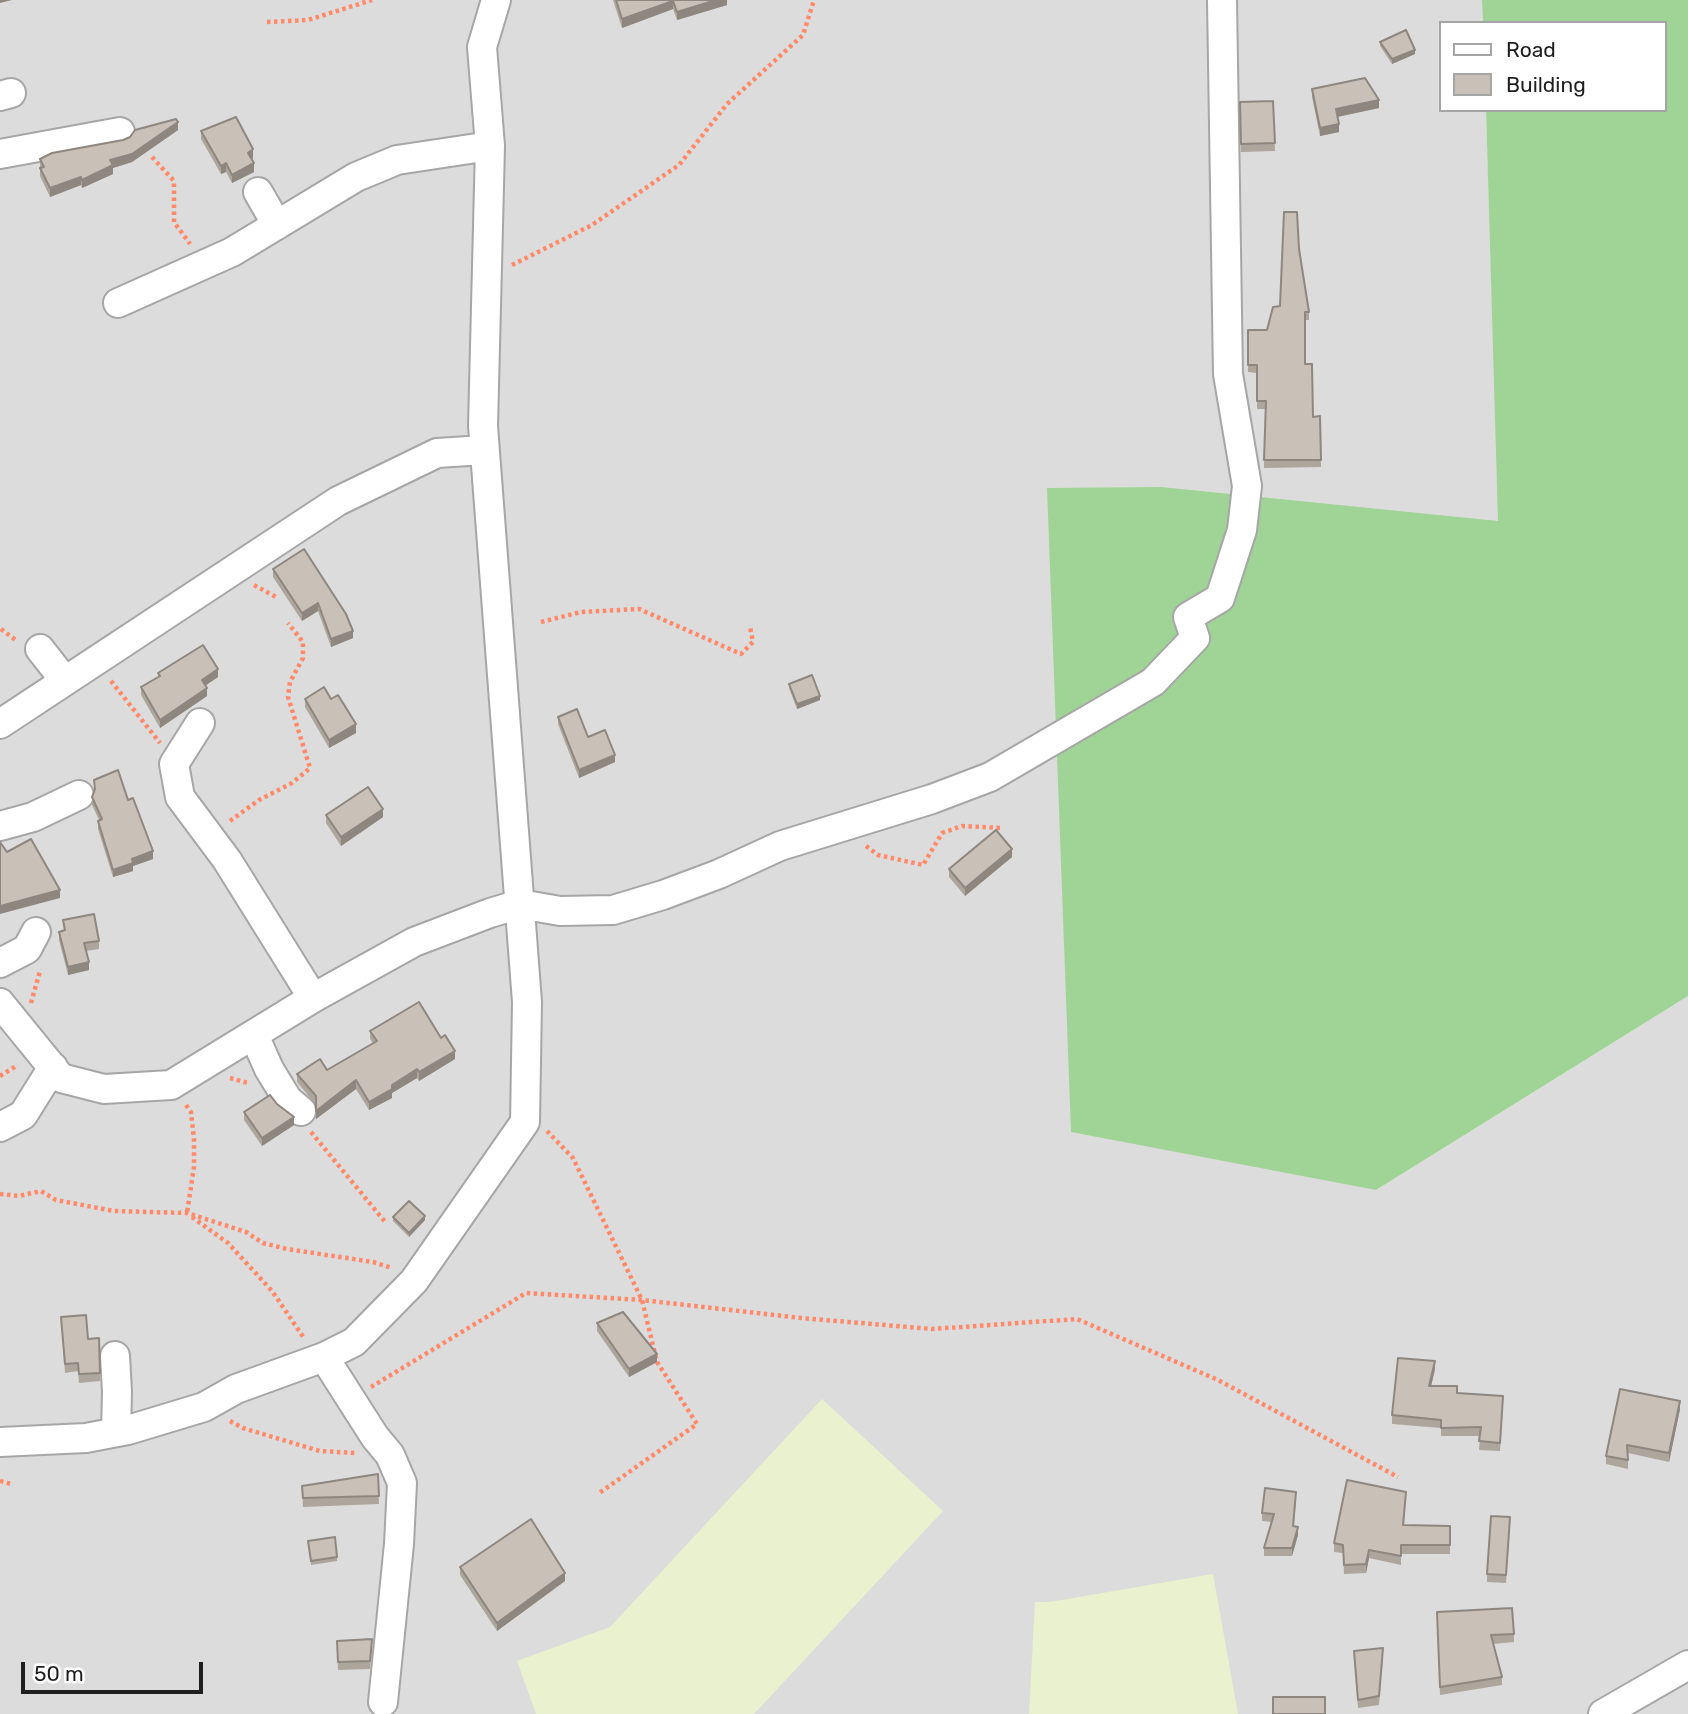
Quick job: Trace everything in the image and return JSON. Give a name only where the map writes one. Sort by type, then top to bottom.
[{"type":"street","points":[[0,1442],[86,1438],[116,1432],[204,1407],[236,1389],[318,1359],[354,1342],[414,1281],[525,1122],[527,1002],[482,426],[490,146],[482,47],[496,0]]},
{"type":"street","points":[[9,1014],[61,1078],[104,1090],[171,1085],[313,998],[414,942],[490,913],[520,905],[560,911],[613,910],[719,874],[780,846],[844,828],[990,777],[1153,682],[1195,638],[1188,617],[1220,597],[1242,530],[1247,486],[1228,374],[1222,0]]},
{"type":"street","points":[[0,153],[120,132]]},
{"type":"street","points":[[118,303],[232,252],[356,177],[397,160],[490,146]]},
{"type":"street","points":[[258,192],[277,226]]},
{"type":"street","points":[[0,724],[338,501],[438,453],[484,450]]},
{"type":"street","points":[[40,649],[65,681]]},
{"type":"street","points":[[200,723],[174,764],[180,797],[227,860],[313,998]]},
{"type":"street","points":[[0,827],[33,817],[79,795]]},
{"type":"street","points":[[0,963],[27,949],[36,932]]},
{"type":"street","points":[[254,1035],[269,1069],[292,1102]]},
{"type":"street","points":[[0,1127],[23,1115],[52,1067]]},
{"type":"street","points":[[115,1356],[116,1432]]},
{"type":"street","points":[[318,1359],[352,1398],[374,1437],[390,1455],[402,1483],[399,1544],[383,1702]]},
{"type":"street","points":[[1602,1714],[1688,1665]]},
{"type":"path","points":[[267,22],[308,20],[372,0]]},
{"type":"path","points":[[486,276],[592,226],[679,165],[727,104],[803,35],[814,0]]},
{"type":"path","points":[[152,157],[174,181],[174,222],[204,265]]},
{"type":"path","points":[[541,622],[581,612],[639,609],[741,654],[753,642],[750,627]]},
{"type":"path","points":[[212,839],[231,820],[259,800],[292,783],[310,768],[288,697],[290,682],[303,658],[303,642],[288,622]]},
{"type":"path","points":[[96,661],[176,761]]},
{"type":"path","points":[[844,828],[878,855],[923,865],[942,833],[962,826],[1002,828]]},
{"type":"path","points":[[9,1014],[33,1001],[41,964]]},
{"type":"path","points":[[204,1065],[292,1102],[316,1141],[386,1223]]},
{"type":"path","points":[[171,1085],[191,1112],[194,1167],[187,1213]]},
{"type":"path","points":[[525,1108],[573,1158],[642,1300],[657,1362],[697,1424],[598,1494]]},
{"type":"path","points":[[0,1194],[19,1196],[41,1191],[56,1200],[114,1211],[187,1213],[287,1249],[373,1262],[399,1271],[414,1281]]},
{"type":"path","points":[[187,1213],[228,1243],[272,1292],[318,1359]]},
{"type":"path","points":[[352,1398],[526,1293],[642,1300],[800,1318],[932,1329],[1077,1319],[1218,1380],[1398,1477]]},
{"type":"path","points":[[204,1407],[243,1428],[320,1451],[390,1455]]},
{"type":"path","points":[[0,1481],[12,1484]]},
{"type":"shaded area","points":[[0,0],[1482,0],[1483,21],[1440,21],[1440,112],[1486,112],[1499,521],[1376,1190],[1688,996],[1688,1714],[0,1714]]},
{"type":"green space","points":[[1482,0],[1688,0],[1688,996],[1376,1190],[1071,1132],[1047,488],[1161,487],[1498,521],[1486,112],[1667,112],[1667,21],[1483,21]]},
{"type":"green space","points":[[822,1399],[943,1511],[754,1714],[536,1714],[517,1661],[610,1627]]},
{"type":"green space","points":[[1213,1574],[1238,1714],[1029,1714],[1035,1602],[1050,1602]]},
{"type":"building","points":[[616,0],[716,0],[677,12],[673,1],[622,19]]},
{"type":"building","points":[[1406,30],[1415,50],[1392,59],[1380,42]]},
{"type":"building","points":[[1365,78],[1379,100],[1336,109],[1339,124],[1320,128],[1312,89]]},
{"type":"building","points":[[1273,101],[1275,143],[1241,144],[1240,102]]},
{"type":"building","points":[[236,117],[253,149],[248,153],[254,163],[232,175],[226,163],[221,166],[201,131]]},
{"type":"building","points":[[176,119],[178,122],[132,154],[110,160],[113,165],[82,180],[81,177],[50,188],[40,168],[44,167],[40,159],[52,153],[123,140],[130,137],[135,130]]},
{"type":"building","points":[[1284,212],[1297,212],[1299,249],[1309,312],[1305,312],[1305,364],[1312,364],[1313,417],[1320,416],[1321,460],[1264,460],[1266,401],[1257,401],[1257,365],[1248,365],[1248,330],[1267,330],[1273,307],[1280,306]]},
{"type":"building","points":[[304,549],[346,614],[353,631],[331,639],[318,603],[302,613],[273,569]]},
{"type":"building","points":[[203,645],[218,669],[202,680],[207,688],[160,720],[141,687]]},
{"type":"building","points":[[812,675],[820,696],[797,704],[789,684]]},
{"type":"building","points":[[324,687],[331,699],[338,695],[356,724],[329,740],[305,699]]},
{"type":"building","points":[[577,709],[588,737],[605,730],[615,755],[579,770],[558,717]]},
{"type":"building","points":[[118,770],[128,800],[133,798],[153,851],[132,859],[133,863],[113,870],[98,821],[102,819],[92,797],[94,780]]},
{"type":"building","points":[[368,787],[383,809],[341,837],[326,815]]},
{"type":"building","points":[[996,830],[1012,849],[965,888],[949,869]]},
{"type":"building","points":[[31,839],[60,890],[0,906],[0,842],[7,852]]},
{"type":"building","points":[[94,914],[99,941],[84,943],[89,962],[68,967],[59,932],[65,930],[63,920]]},
{"type":"building","points":[[419,1002],[441,1038],[445,1035],[455,1051],[419,1072],[417,1069],[392,1085],[392,1089],[369,1102],[356,1080],[316,1111],[316,1096],[297,1074],[320,1059],[327,1070],[377,1041],[370,1031]]},
{"type":"building","points":[[270,1095],[294,1117],[262,1138],[244,1112]]},
{"type":"building","points":[[409,1201],[425,1216],[409,1233],[393,1217]]},
{"type":"building","points":[[623,1312],[657,1354],[629,1369],[597,1323]]},
{"type":"building","points":[[86,1315],[88,1339],[99,1338],[100,1373],[79,1374],[78,1363],[65,1364],[61,1317]]},
{"type":"building","points":[[1398,1358],[1435,1361],[1429,1386],[1457,1386],[1457,1393],[1503,1396],[1500,1443],[1479,1441],[1481,1427],[1441,1428],[1441,1420],[1392,1415]]},
{"type":"building","points":[[1620,1389],[1680,1401],[1669,1453],[1627,1445],[1628,1460],[1606,1456]]},
{"type":"building","points":[[378,1474],[379,1496],[303,1498],[302,1486]]},
{"type":"building","points":[[1347,1480],[1406,1492],[1403,1525],[1450,1526],[1450,1545],[1401,1545],[1401,1556],[1369,1550],[1366,1564],[1344,1565],[1343,1545],[1334,1543]]},
{"type":"building","points":[[1265,1488],[1296,1492],[1293,1526],[1298,1527],[1292,1548],[1264,1548],[1274,1514],[1262,1513]]},
{"type":"building","points":[[1491,1516],[1510,1517],[1506,1575],[1487,1574]]},
{"type":"building","points":[[531,1519],[565,1573],[497,1623],[460,1567]]},
{"type":"building","points":[[335,1537],[337,1557],[311,1561],[308,1541]]},
{"type":"building","points":[[1512,1608],[1514,1634],[1491,1635],[1502,1677],[1440,1687],[1437,1612]]},
{"type":"building","points":[[372,1639],[370,1661],[338,1662],[337,1641]]},
{"type":"building","points":[[1383,1648],[1379,1696],[1358,1700],[1354,1651]]},
{"type":"building","points":[[1273,1697],[1325,1697],[1325,1714],[1273,1714]]}]
